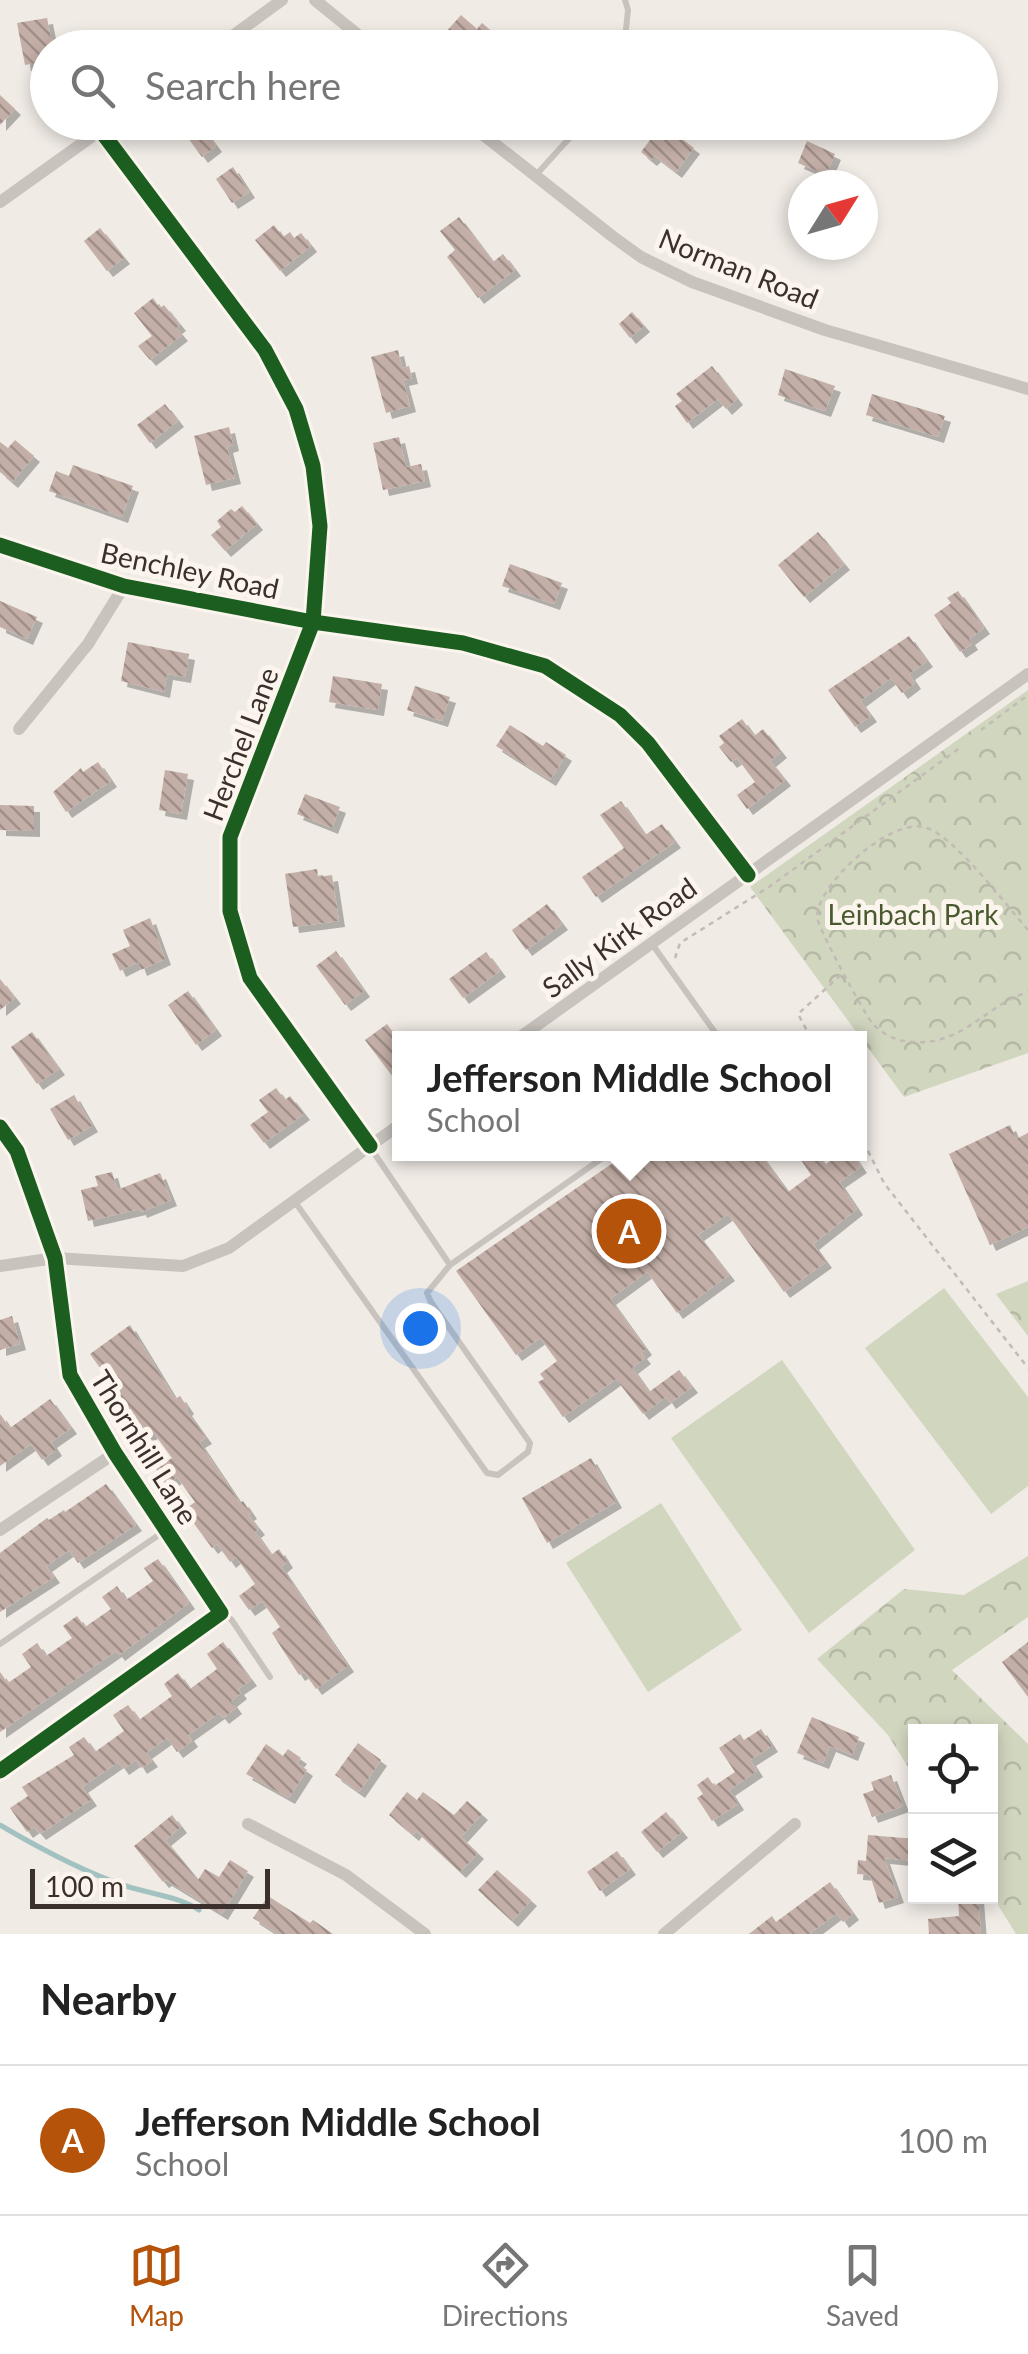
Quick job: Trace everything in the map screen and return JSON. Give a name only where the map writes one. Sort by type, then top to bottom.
[{"type":"street","points":[[241,30],[282,0]]},
{"type":"street","points":[[315,0],[352,30]]},
{"type":"street","points":[[0,202],[87,140]]},
{"type":"street","name":"Herchel Lane","points":[[117,140],[265,350],[296,409],[313,466],[320,526],[313,622],[230,837],[230,912],[250,978],[370,1146]]},
{"type":"street","name":"Norman Road","points":[[490,140],[642,257],[692,282],[825,330],[1028,389]]},
{"type":"street","name":"Benchley Road","points":[[0,544],[124,586],[313,622],[463,643],[545,666],[620,715],[648,743],[748,876]]},
{"type":"street","points":[[19,729],[88,644],[124,586]]},
{"type":"street","name":"Sally Kirk Road","points":[[530,1031],[1028,674]]},
{"type":"street","name":"Thornhill Lane","points":[[0,1127],[17,1151],[54,1258],[70,1374],[115,1452],[221,1613]]},
{"type":"street","points":[[0,1266],[54,1258],[183,1266],[229,1248],[392,1130]]},
{"type":"street","points":[[0,1530],[115,1452]]},
{"type":"street","points":[[0,1771],[221,1613]]},
{"type":"street","points":[[248,1824],[346,1875],[425,1934]]},
{"type":"street","points":[[664,1934],[796,1824]]},
{"type":"lane","points":[[626,0],[626,30]]},
{"type":"lane","points":[[535,176],[568,140]]},
{"type":"lane","points":[[652,944],[714,1031]]},
{"type":"lane","points":[[370,1146],[450,1265]]},
{"type":"lane","points":[[294,1200],[487,1473],[498,1475],[528,1452],[530,1444],[426,1293],[450,1265],[598,1161]]},
{"type":"lane","points":[[0,1644],[166,1530]]},
{"type":"lane","points":[[221,1613],[231,1619],[270,1677]]},
{"type":"path","points":[[981,730],[1028,696]]},
{"type":"path","points":[[675,958],[680,943],[768,886],[961,747]]},
{"type":"path","points":[[1028,930],[946,840],[924,826],[913,826],[884,838],[863,853],[827,887],[819,901],[817,924],[872,1022],[885,1034],[903,1041],[943,1038],[962,1032],[1005,1001],[1028,992]]},
{"type":"path","points":[[807,1031],[798,1014],[845,971]]},
{"type":"path","points":[[867,1149],[884,1183],[1028,1368]]},
{"type":"green space","name":"Leinbach Park","points":[[1028,690],[1028,1053],[904,1097],[867,1047],[867,1031],[856,1031],[750,887]]},
{"type":"green space","points":[[1028,1281],[1028,1336],[996,1294]]},
{"type":"green space","points":[[944,1288],[1028,1397],[1028,1486],[991,1514],[865,1348]]},
{"type":"green space","points":[[782,1360],[915,1550],[809,1633],[671,1438]]},
{"type":"green space","points":[[661,1503],[742,1630],[648,1692],[566,1563]]},
{"type":"green space","points":[[1028,1556],[1028,1617],[952,1670],[1028,1744],[1028,1934],[1016,1934],[997,1904],[998,1724],[908,1724],[908,1767],[888,1735],[817,1659],[904,1589],[964,1595]]},
{"type":"building","points":[[461,15],[477,29],[482,23],[490,30],[448,30]]},
{"type":"building","points":[[47,18],[49,30],[30,30],[30,64],[25,65],[17,23]]},
{"type":"building","points":[[0,95],[15,109],[0,125]]},
{"type":"building","points":[[189,140],[212,140],[216,146],[202,157]]},
{"type":"building","points":[[650,140],[683,140],[694,148],[676,172],[655,156],[651,160],[641,152]]},
{"type":"building","points":[[807,141],[835,154],[828,170],[814,170],[798,163]]},
{"type":"building","points":[[233,167],[249,192],[232,203],[216,179]]},
{"type":"building","points":[[459,217],[493,262],[503,254],[515,270],[478,298],[447,257],[455,250],[440,231]]},
{"type":"building","points":[[274,225],[283,237],[290,232],[294,238],[301,233],[311,246],[280,271],[255,240]]},
{"type":"building","points":[[100,228],[124,258],[107,271],[84,241]]},
{"type":"building","points":[[153,298],[180,325],[176,328],[182,335],[150,360],[138,346],[152,336],[134,313]]},
{"type":"building","points":[[632,312],[644,326],[630,338],[619,324]]},
{"type":"building","points":[[398,350],[402,368],[409,366],[412,378],[403,380],[410,406],[386,413],[371,357]]},
{"type":"building","points":[[712,366],[737,399],[726,409],[718,399],[687,423],[675,406],[682,401],[676,394]]},
{"type":"building","points":[[785,369],[835,386],[825,411],[778,395]]},
{"type":"building","points":[[872,394],[945,416],[938,437],[866,415]]},
{"type":"building","points":[[165,404],[178,421],[150,443],[137,425]]},
{"type":"building","points":[[229,427],[233,445],[227,447],[235,478],[206,485],[194,436]]},
{"type":"building","points":[[399,437],[406,467],[421,464],[425,481],[383,490],[373,443]]},
{"type":"building","points":[[15,440],[34,456],[12,482],[0,472],[0,442],[8,448]]},
{"type":"building","points":[[73,465],[133,486],[122,517],[49,491],[56,471],[69,476]]},
{"type":"building","points":[[242,506],[257,524],[225,551],[211,535],[221,527],[217,521],[231,509],[235,512]]},
{"type":"building","points":[[818,532],[844,564],[804,597],[778,565]]},
{"type":"building","points":[[510,564],[562,583],[554,604],[502,586]]},
{"type":"building","points":[[958,591],[984,628],[960,652],[934,615],[951,603],[947,598]]},
{"type":"building","points":[[0,601],[37,617],[27,639],[0,627]]},
{"type":"building","points":[[909,636],[927,661],[909,674],[915,683],[902,693],[891,678],[860,701],[871,716],[855,727],[828,690]]},
{"type":"building","points":[[128,642],[189,654],[185,677],[167,674],[164,692],[121,681]]},
{"type":"building","points":[[333,676],[382,684],[378,710],[329,702]]},
{"type":"building","points":[[415,686],[450,697],[442,721],[407,710]]},
{"type":"building","points":[[742,719],[754,736],[763,729],[781,752],[770,761],[785,780],[747,809],[737,795],[755,782],[737,758],[731,762],[719,747],[724,743],[719,736]]},
{"type":"building","points":[[510,725],[566,755],[550,780],[496,746]]},
{"type":"building","points":[[98,762],[111,781],[66,812],[53,792],[81,768],[83,772]]},
{"type":"building","points":[[165,770],[188,774],[181,814],[159,810]]},
{"type":"building","points":[[305,794],[340,807],[332,828],[297,814]]},
{"type":"building","points":[[621,801],[645,835],[662,824],[675,842],[596,897],[582,877],[624,848],[600,815]]},
{"type":"building","points":[[0,805],[34,806],[34,831],[0,830]]},
{"type":"building","points":[[317,869],[318,877],[332,875],[339,921],[293,927],[285,874]]},
{"type":"building","points":[[547,904],[562,924],[526,950],[512,930]]},
{"type":"building","points":[[150,918],[165,959],[141,970],[138,962],[120,971],[112,954],[130,946],[123,930]]},
{"type":"building","points":[[336,951],[364,991],[345,1005],[316,966]]},
{"type":"building","points":[[486,952],[500,971],[463,998],[449,979]]},
{"type":"building","points":[[0,979],[15,998],[0,1010]]},
{"type":"building","points":[[188,991],[216,1030],[196,1045],[168,1005]]},
{"type":"building","points":[[387,1024],[392,1031],[392,1076],[365,1040]]},
{"type":"building","points":[[32,1032],[59,1069],[37,1084],[11,1047]]},
{"type":"building","points":[[276,1088],[285,1100],[290,1096],[304,1114],[264,1143],[250,1125],[268,1112],[259,1100]]},
{"type":"building","points":[[74,1095],[92,1126],[68,1140],[50,1109]]},
{"type":"building","points":[[1010,1125],[1016,1139],[1028,1133],[1028,1227],[990,1245],[949,1154]]},
{"type":"building","points":[[616,1161],[765,1161],[788,1192],[811,1175],[802,1161],[822,1161],[825,1165],[830,1161],[857,1161],[861,1167],[839,1182],[857,1209],[813,1244],[826,1262],[784,1292],[728,1214],[698,1235],[729,1275],[677,1313],[647,1272],[610,1299],[646,1349],[641,1353],[645,1358],[632,1368],[649,1392],[679,1370],[692,1387],[670,1403],[666,1397],[643,1414],[616,1379],[563,1417],[538,1382],[544,1379],[540,1374],[557,1361],[540,1338],[516,1355],[456,1271]]},
{"type":"building","points":[[112,1172],[117,1190],[160,1173],[171,1200],[141,1212],[140,1209],[88,1221],[81,1190],[98,1186],[95,1176]]},
{"type":"building","points":[[12,1316],[20,1344],[0,1350],[0,1320]]},
{"type":"building","points":[[130,1325],[175,1399],[180,1396],[188,1408],[206,1438],[199,1442],[251,1513],[248,1515],[259,1529],[255,1532],[271,1555],[279,1549],[287,1562],[281,1567],[348,1666],[316,1689],[304,1672],[299,1675],[272,1633],[280,1627],[262,1601],[249,1610],[239,1596],[255,1584],[236,1557],[230,1562],[217,1544],[212,1548],[184,1510],[195,1502],[177,1477],[166,1485],[156,1469],[172,1458],[153,1432],[147,1436],[134,1417],[129,1420],[117,1404],[123,1400],[90,1354]]},
{"type":"building","points":[[50,1399],[71,1428],[51,1442],[56,1450],[42,1460],[31,1444],[0,1466],[0,1414],[10,1428]]},
{"type":"building","points":[[591,1458],[616,1502],[547,1543],[522,1498]]},
{"type":"building","points":[[106,1484],[136,1525],[78,1563],[69,1550],[46,1566],[54,1577],[0,1612],[0,1553],[47,1518],[65,1512]]},
{"type":"building","points":[[158,1559],[189,1603],[119,1655],[116,1651],[0,1732],[0,1672],[8,1683],[31,1667],[22,1654],[37,1643],[46,1656],[72,1638],[63,1626],[77,1616],[85,1627],[111,1609],[102,1597],[117,1586],[126,1600],[153,1581],[144,1568]]},
{"type":"building","points":[[223,1642],[251,1680],[238,1689],[241,1693],[231,1701],[236,1708],[223,1718],[219,1713],[188,1735],[192,1741],[177,1752],[167,1738],[146,1753],[152,1761],[141,1768],[136,1760],[123,1769],[118,1762],[82,1787],[91,1800],[40,1834],[34,1827],[27,1832],[10,1808],[28,1796],[22,1787],[74,1755],[69,1747],[84,1737],[95,1752],[124,1731],[113,1715],[128,1705],[139,1720],[172,1696],[164,1684],[178,1673],[190,1689],[217,1669],[207,1654]]},
{"type":"building","points":[[1028,1642],[1028,1697],[1002,1662]]},
{"type":"building","points":[[812,1717],[859,1737],[852,1755],[830,1746],[823,1763],[797,1753]]},
{"type":"building","points":[[761,1729],[772,1746],[750,1760],[757,1771],[729,1790],[738,1804],[712,1821],[697,1798],[703,1794],[697,1785],[708,1777],[714,1786],[735,1772],[719,1748],[740,1734],[744,1740]]},
{"type":"building","points":[[358,1743],[381,1760],[359,1792],[335,1775]]},
{"type":"building","points":[[266,1744],[283,1756],[288,1749],[301,1758],[297,1763],[307,1770],[289,1798],[246,1774]]},
{"type":"building","points":[[891,1775],[903,1806],[872,1817],[863,1794],[874,1790],[871,1782]]},
{"type":"building","points":[[407,1792],[417,1800],[423,1792],[454,1815],[467,1801],[482,1814],[461,1837],[478,1853],[460,1872],[416,1831],[413,1835],[389,1815]]},
{"type":"building","points":[[666,1812],[682,1832],[657,1852],[641,1832]]},
{"type":"building","points":[[172,1815],[181,1827],[165,1840],[198,1880],[205,1869],[219,1877],[230,1860],[248,1871],[222,1914],[166,1880],[163,1882],[134,1846]]},
{"type":"building","points":[[868,1835],[908,1838],[908,1860],[884,1858],[898,1897],[879,1903],[870,1875],[857,1874],[858,1860],[866,1861]]},
{"type":"building","points":[[617,1851],[630,1869],[600,1891],[587,1872]]},
{"type":"building","points":[[497,1870],[531,1900],[512,1921],[478,1890]]},
{"type":"building","points":[[830,1882],[853,1914],[843,1922],[837,1913],[809,1934],[749,1934],[772,1916],[776,1922]]},
{"type":"building","points":[[268,1896],[333,1934],[278,1934],[253,1918]]},
{"type":"building","points":[[958,1904],[979,1904],[981,1934],[929,1934],[928,1919],[959,1916]]},
{"type":"waterway","points":[[0,1825],[94,1874],[199,1910]]},
{"type":"cycle path","points":[[108,140],[265,350],[296,409],[313,466],[320,526],[313,622],[230,837],[230,911],[250,978],[370,1146]]},
{"type":"cycle path","points":[[0,545],[124,586],[313,622],[463,643],[545,666],[620,715],[648,743],[748,875]]},
{"type":"cycle path","points":[[0,1127],[17,1151],[55,1258],[70,1375],[115,1453],[221,1613],[0,1771]]},
{"type":"place","name":"Jefferson Middle School","points":[[629,1231]]}]
